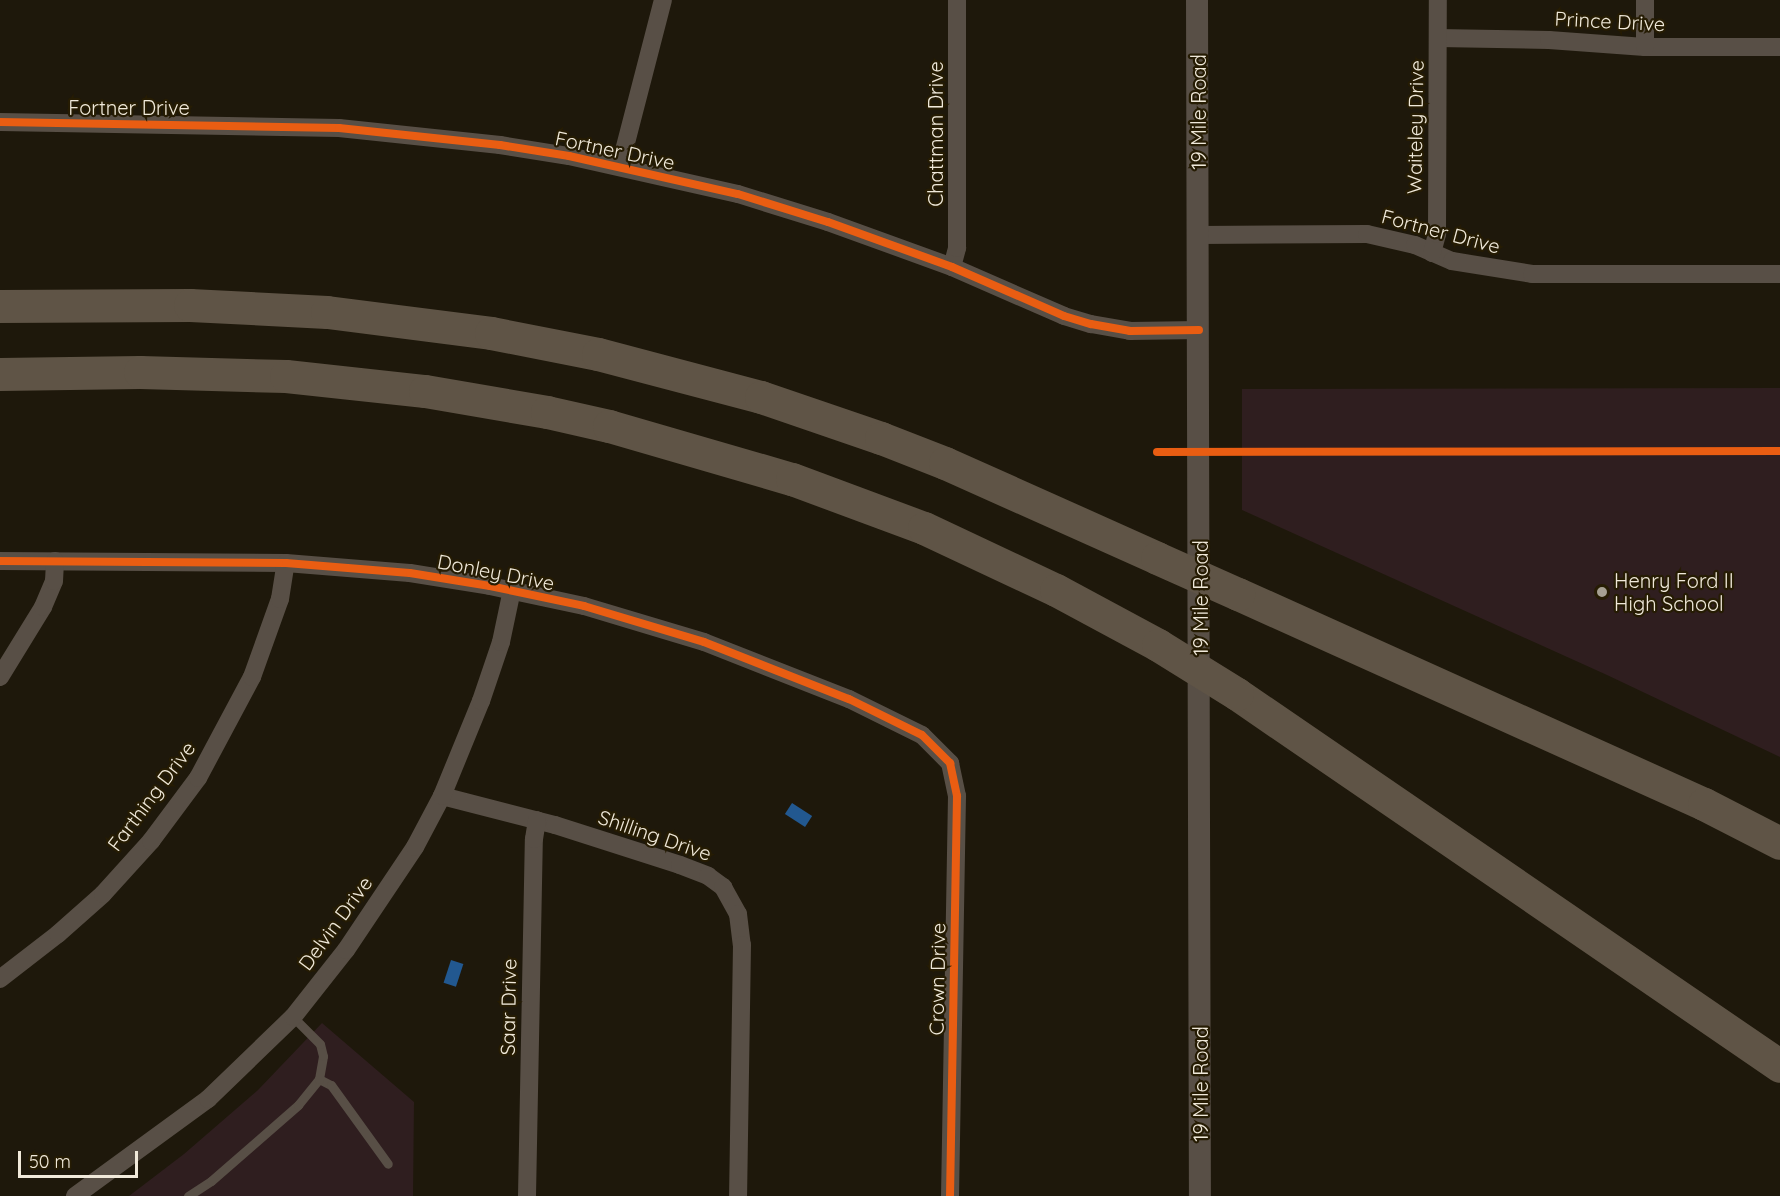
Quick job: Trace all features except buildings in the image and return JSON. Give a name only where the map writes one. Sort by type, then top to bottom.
[{"type":"highway","points":[[0,306],[190,304],[318,311],[426,323],[598,354],[760,397],[881,438],[945,463],[1704,804],[1780,843]]},
{"type":"highway","points":[[0,374],[140,372],[286,376],[425,391],[547,412],[609,426],[843,496],[924,528],[1056,590],[1158,645],[1237,694],[1780,1066]]},
{"type":"street","points":[[620,166],[663,0]]},
{"type":"street","name":"Chattman Drive","points":[[952,267],[957,248],[957,0]]},
{"type":"street","name":"19 Mile Road","points":[[1197,0],[1200,1196]]},
{"type":"street","name":"Waiteley Drive","points":[[1432,253],[1437,234],[1438,0]]},
{"type":"street","points":[[1645,0],[1645,47]]},
{"type":"street","name":"Prince Drive","points":[[1438,38],[1550,40],[1645,47],[1780,47]]},
{"type":"street","name":"Fortner Drive","points":[[0,122],[339,128],[500,145],[620,166],[738,194],[828,222],[952,267],[1091,324],[1130,331],[1199,330]]},
{"type":"street","name":"Fortner Drive","points":[[1198,235],[1367,234],[1389,237],[1468,265],[1532,274],[1780,274]]},
{"type":"street","name":"Donley Drive","points":[[0,561],[286,563],[411,573],[512,590],[653,625],[778,668],[849,699],[922,735],[950,763]]},
{"type":"street","points":[[0,677],[43,607],[54,580],[55,561]]},
{"type":"street","name":"Farthing Drive","points":[[0,979],[58,934],[103,894],[151,841],[198,778],[252,677],[280,599],[286,563]]},
{"type":"street","name":"Delvin Drive","points":[[75,1196],[208,1099],[293,1017],[346,950],[415,847],[442,796],[481,701],[501,642],[512,590]]},
{"type":"street","name":"Crown Drive","points":[[950,763],[957,796],[950,1196]]},
{"type":"street","name":"Shilling Drive","points":[[442,796],[537,820],[708,876],[723,887],[741,928],[742,945],[738,1196]]},
{"type":"street","name":"Saar Drive","points":[[527,1196],[534,839],[537,820]]},
{"type":"lane","points":[[188,1196],[211,1180],[298,1105],[319,1079],[323,1056],[320,1044],[293,1017]]},
{"type":"lane","points":[[319,1079],[331,1085],[388,1164]]},
{"type":"shaded area","name":"Henry Ford II High School","points":[[1780,388],[1780,757],[1607,675],[1242,510],[1242,389]]},
{"type":"shaded area","points":[[322,1023],[414,1102],[413,1196],[129,1196],[184,1154],[258,1090]]},
{"type":"water","points":[[792,803],[812,816],[805,827],[785,814]]},
{"type":"water","points":[[451,960],[463,964],[456,987],[444,983]]},
{"type":"cycle path","points":[[0,122],[339,128],[500,145],[569,156],[738,194],[828,222],[952,267],[1064,316],[1091,324],[1130,331],[1199,330]]},
{"type":"cycle path","points":[[1157,452],[1780,451]]},
{"type":"cycle path","points":[[0,561],[286,563],[410,573],[490,586],[584,606],[704,642],[849,699],[922,735],[950,763],[957,796],[950,1196]]},
{"type":"place","name":"Henry Ford II High School","points":[[1602,592]]}]
